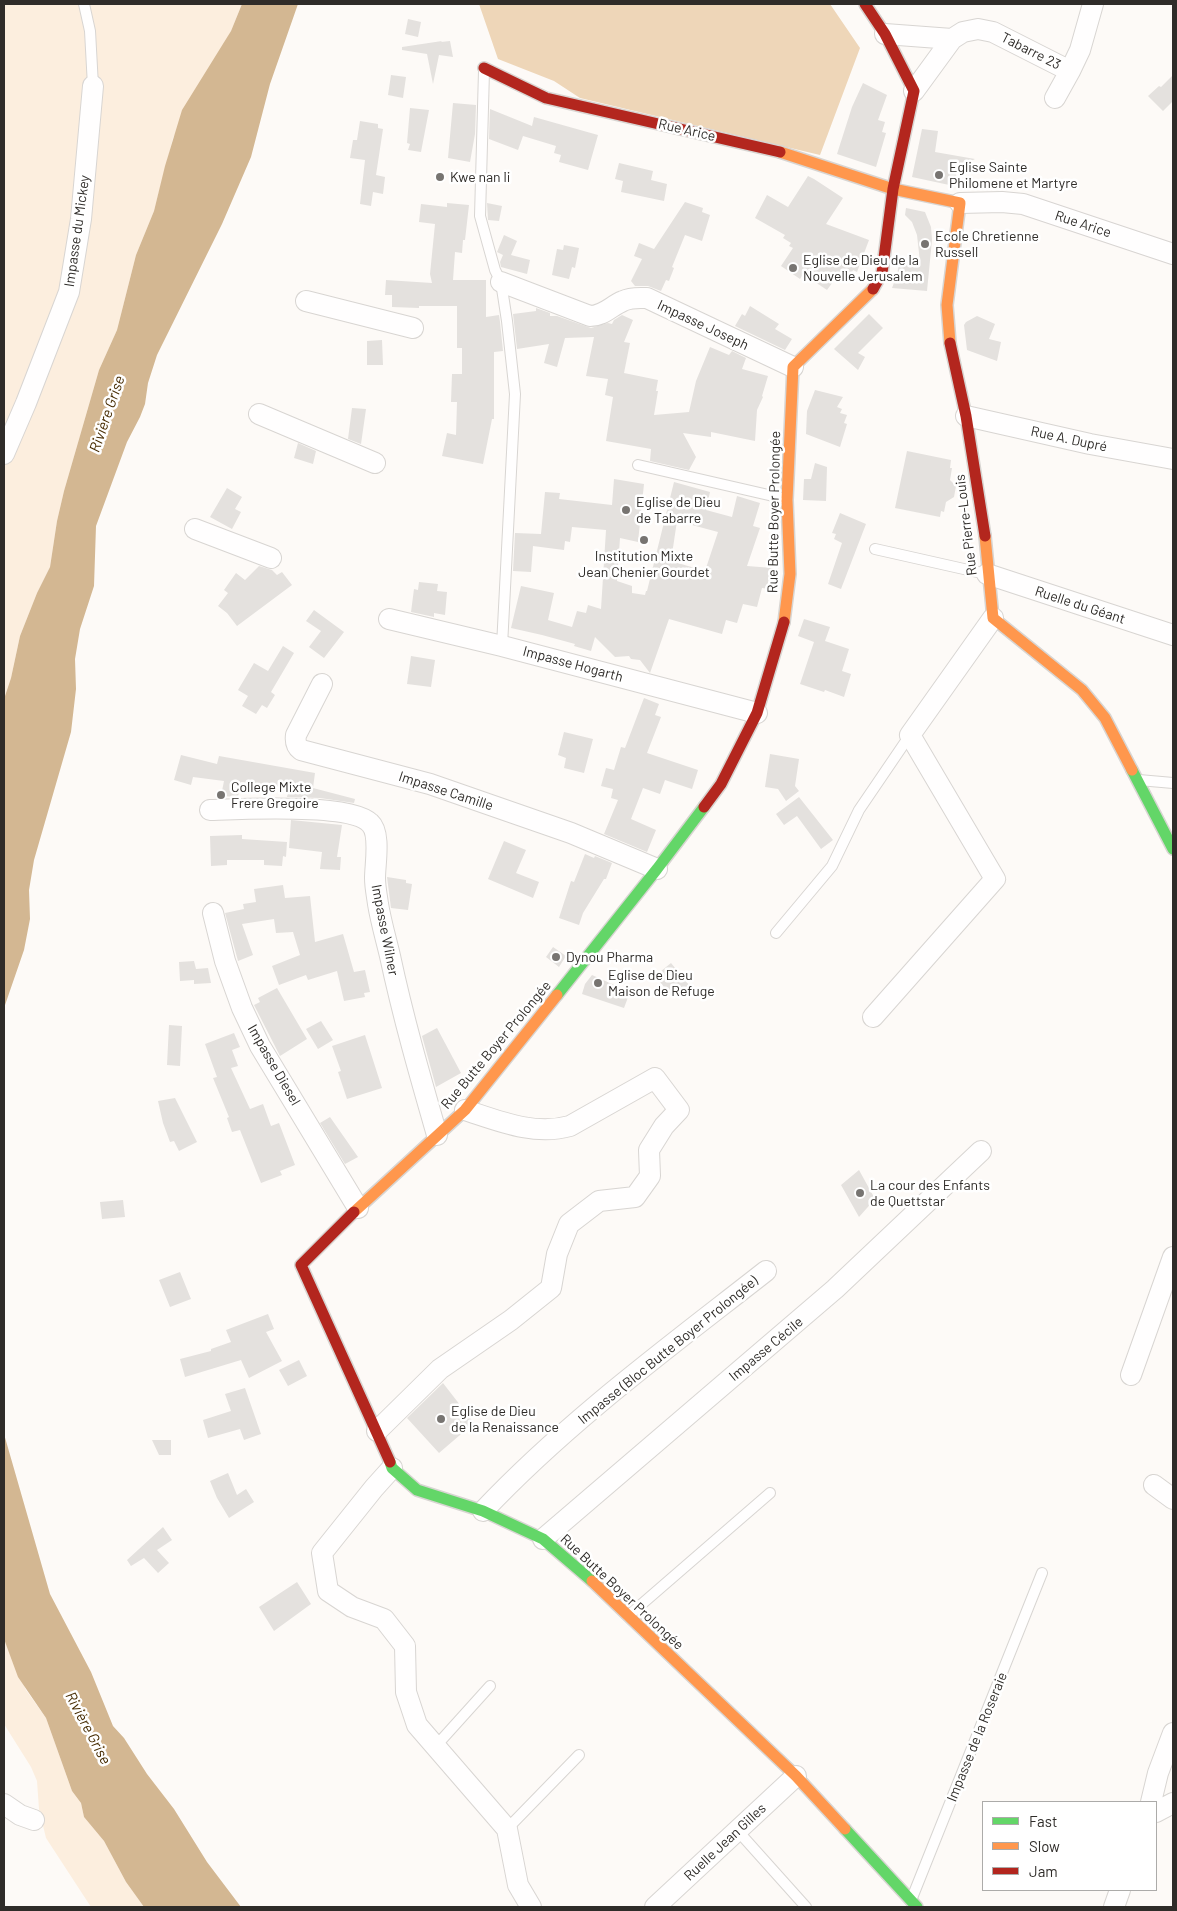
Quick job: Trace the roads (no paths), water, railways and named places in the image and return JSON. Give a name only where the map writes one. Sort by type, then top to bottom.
[{"type":"street","points":[[793,367],[875,287],[882,273],[893,189],[914,91],[885,34],[865,4]]},
{"type":"street","name":"Tabarre 23","points":[[914,91],[952,39],[963,32],[978,28],[993,32],[1070,71],[1080,50],[1093,4]]},
{"type":"street","name":"Tabarre 23","points":[[885,34],[952,39]]},
{"type":"street","name":"Rue Arice","points":[[484,68],[546,98],[790,154],[893,189]]},
{"type":"street","points":[[1055,98],[1070,71]]},
{"type":"street","name":"Impasse du Mickey","points":[[4,454],[26,404],[69,292],[81,219],[93,86]]},
{"type":"street","points":[[893,189],[960,202]]},
{"type":"street","name":"Rue Arice","points":[[960,202],[1023,204],[1173,254]]},
{"type":"street","name":"Rue Pierre-Louis","points":[[960,202],[947,305],[951,350],[966,416],[983,518],[987,574],[993,618]]},
{"type":"street","name":"Impasse Joseph","points":[[501,282],[590,316],[603,314],[623,301],[634,298],[647,298],[793,367]]},
{"type":"street","points":[[306,301],[413,328]]},
{"type":"street","name":"Rue Butte Boyer Prolongée","points":[[793,367],[787,500],[790,574],[786,615],[757,713],[721,784],[657,869],[465,1110],[358,1208],[301,1265],[392,1468],[416,1490],[484,1511],[543,1539],[588,1578],[796,1776],[914,1904]]},
{"type":"street","points":[[259,414],[375,463]]},
{"type":"street","name":"Rue A. Dupré","points":[[966,416],[1090,444],[1173,459]]},
{"type":"street","points":[[195,529],[271,558]]},
{"type":"street","name":"Ruelle du Géant","points":[[987,574],[1173,635]]},
{"type":"street","points":[[873,1017],[995,880],[910,735],[993,618],[1082,690],[1105,718],[1173,849]]},
{"type":"street","name":"Impasse Hogarth","points":[[389,619],[502,646],[757,713]]},
{"type":"street","name":"Impasse Camille","points":[[322,684],[296,735],[297,747],[301,750],[430,784],[571,833],[657,869]]},
{"type":"street","name":"Impasse Wilner","points":[[210,810],[255,808],[320,810],[359,816],[369,821],[374,827],[376,848],[375,879],[378,906],[404,1023],[437,1135]]},
{"type":"street","name":"Impasse Diesel","points":[[213,913],[225,961],[242,1008],[260,1046],[358,1208]]},
{"type":"street","points":[[377,1431],[440,1369],[511,1320],[551,1288],[557,1254],[569,1224],[600,1201],[635,1197],[650,1176],[649,1150],[664,1126],[679,1110],[655,1078],[570,1126],[558,1129],[542,1130],[512,1125],[465,1110]]},
{"type":"street","name":"Impasse Cécile","points":[[543,1539],[835,1290],[981,1151]]},
{"type":"street","points":[[1131,1375],[1173,1257]]},
{"type":"street","name":"Impasse (Bloc Butte Boyer Prolongée)","points":[[484,1511],[510,1483],[635,1374],[766,1271]]},
{"type":"street","points":[[392,1468],[322,1552],[328,1590],[352,1607],[384,1619],[405,1646],[406,1692],[417,1726],[507,1829],[518,1885],[531,1907]]},
{"type":"street","points":[[1154,1485],[1173,1499]]},
{"type":"street","points":[[1151,1801],[1158,1773],[1173,1733]]},
{"type":"street","name":"Ruelle Jean Gilles","points":[[661,1905],[796,1776]]},
{"type":"street","points":[[4,1804],[20,1815],[34,1820]]},
{"type":"street","points":[[1157,1812],[1173,1804]]},
{"type":"street","points":[[1114,1907],[1120,1891]]},
{"type":"lane","points":[[84,4],[90,31],[93,86]]},
{"type":"lane","points":[[484,68],[480,216],[490,254],[501,282],[515,394],[502,646]]},
{"type":"lane","points":[[638,465],[787,500]]},
{"type":"lane","points":[[875,548],[987,574]]},
{"type":"lane","points":[[776,933],[832,866],[859,810],[910,735]]},
{"type":"lane","points":[[1137,779],[1173,783]]},
{"type":"lane","points":[[627,1617],[770,1493]]},
{"type":"lane","name":"Impasse de la Roseraie","points":[[914,1904],[1042,1573]]},
{"type":"lane","points":[[435,1746],[490,1686]]},
{"type":"lane","points":[[507,1829],[579,1755]]},
{"type":"lane","points":[[738,1830],[806,1907]]},
{"type":"water","name":"Rivière Grise","points":[[242,4],[298,4],[270,84],[251,157],[222,224],[157,355],[148,383],[145,404],[127,442],[96,526],[94,586],[80,629],[75,659],[76,689],[71,732],[34,860],[29,890],[30,919],[24,950],[4,1008],[4,699],[11,678],[20,636],[37,593],[50,567],[64,491],[99,370],[117,330],[136,255],[154,211],[182,110],[231,31]]},
{"type":"water","name":"Rivière Grise","points":[[4,1434],[50,1594],[91,1672],[113,1726],[124,1738],[147,1774],[174,1809],[207,1862],[241,1907],[144,1907],[126,1882],[104,1841],[84,1817],[81,1803],[72,1791],[46,1718],[18,1677],[4,1639]]},
{"type":"place","name":"Eglise Sainte Philomene et Martyre","points":[[939,175]]},
{"type":"place","name":"Kwe nan li","points":[[440,177]]},
{"type":"place","name":"Ecole Chretienne Russell","points":[[925,244]]},
{"type":"place","name":"Eglise de Dieu de la Nouvelle Jerusalem","points":[[793,268]]},
{"type":"place","name":"Eglise de Dieu de Tabarre","points":[[626,510]]},
{"type":"place","name":"Institution Mixte Jean Chenier Gourdet","points":[[644,540]]},
{"type":"place","name":"College Mixte Frere Gregoire","points":[[221,795]]},
{"type":"place","name":"Dynou Pharma","points":[[556,957]]},
{"type":"place","name":"Eglise de Dieu Maison de Refuge","points":[[598,983]]},
{"type":"place","name":"La cour des Enfants de Quettstar","points":[[860,1193]]},
{"type":"place","name":"Eglise de Dieu de la Renaissance","points":[[441,1419]]}]
